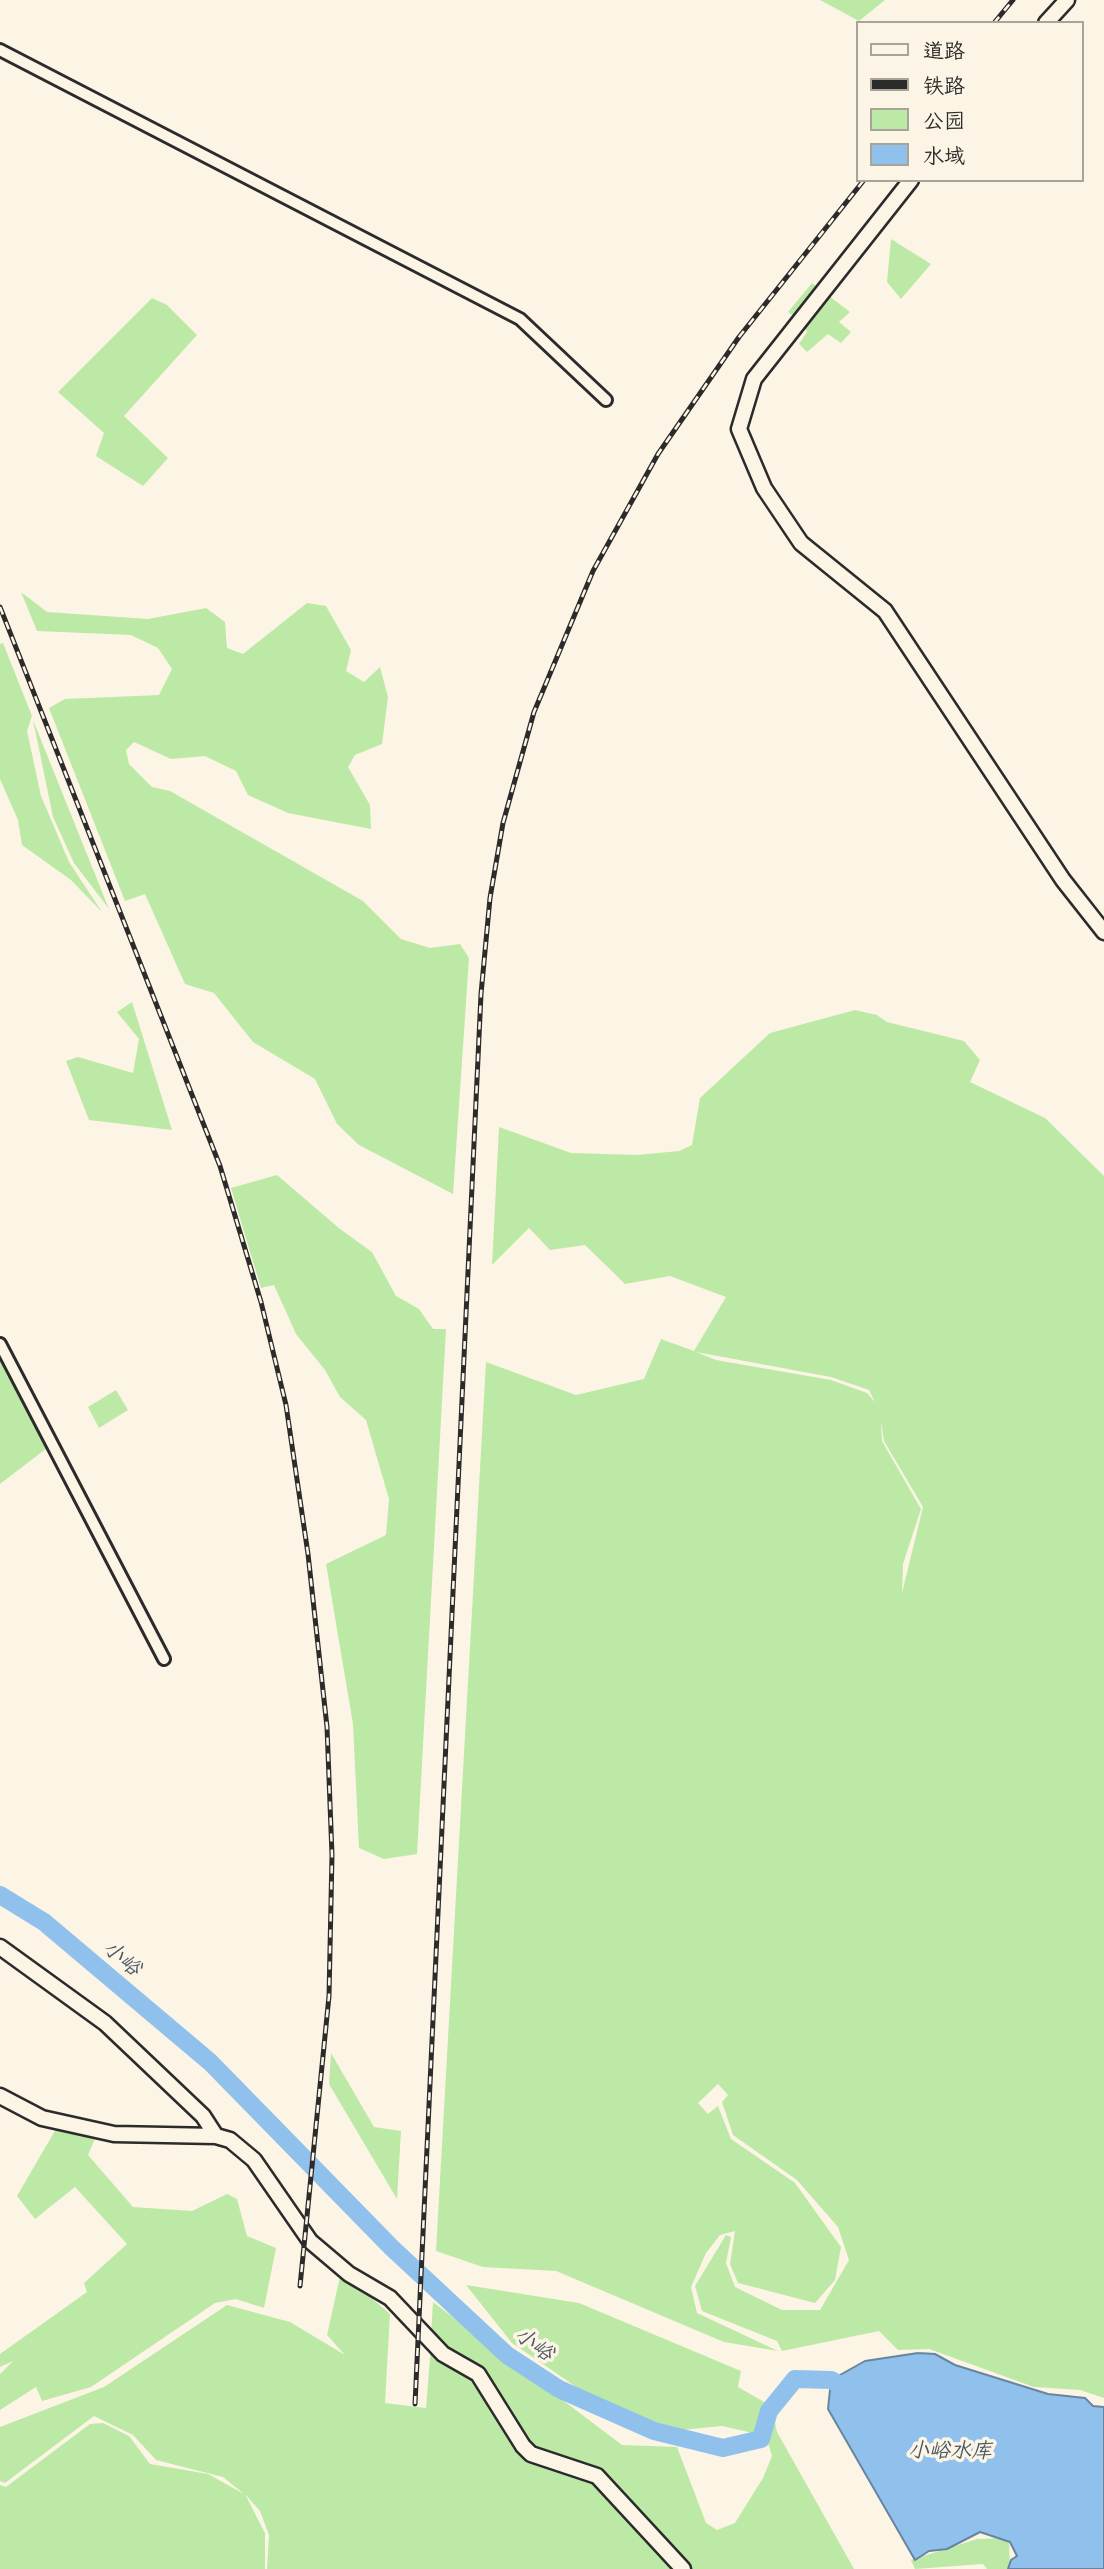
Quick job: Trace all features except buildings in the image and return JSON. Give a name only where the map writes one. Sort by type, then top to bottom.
[{"type":"street","points":[[1048,21],[1067,0]]},
{"type":"street","points":[[0,50],[520,319],[606,400]]},
{"type":"street","points":[[909,182],[754,379],[739,429],[764,488],[801,543],[886,611],[1063,880],[1104,932]]},
{"type":"street","points":[[0,1344],[164,1659]]},
{"type":"street","points":[[0,1947],[104,2023],[202,2116],[216,2136]]},
{"type":"street","points":[[0,2096],[42,2118],[114,2134],[216,2136],[230,2140],[254,2160],[310,2241],[349,2274],[390,2298],[443,2354],[478,2374],[523,2446],[531,2454],[597,2476],[683,2569]]},
{"type":"green space","points":[[820,0],[885,0],[859,21]]},
{"type":"green space","points":[[891,239],[931,264],[901,299],[887,282]]},
{"type":"green space","points":[[812,283],[850,312],[839,322],[851,332],[841,343],[828,334],[807,352],[799,344],[807,332],[802,322],[788,312]]},
{"type":"green space","points":[[152,298],[167,305],[197,335],[124,416],[168,458],[143,486],[96,456],[104,433],[58,392]]},
{"type":"green space","points":[[21,592],[47,612],[148,619],[206,608],[225,622],[227,648],[243,654],[307,603],[326,606],[351,650],[346,671],[364,682],[380,667],[388,697],[382,744],[355,755],[348,767],[370,805],[371,829],[288,813],[248,795],[236,771],[205,756],[171,759],[134,742],[126,750],[129,764],[152,787],[170,791],[363,901],[401,939],[430,948],[460,944],[469,958],[453,1194],[359,1145],[337,1124],[315,1079],[253,1042],[214,993],[185,984],[145,894],[125,901],[49,708],[65,699],[159,695],[172,669],[158,648],[131,635],[37,631]]},
{"type":"green space","points":[[3,643],[32,716],[27,731],[41,796],[69,862],[102,912],[71,880],[22,845],[18,820],[0,779],[0,644]]},
{"type":"green space","points":[[33,720],[109,909],[74,863],[53,817]]},
{"type":"green space","points":[[132,1002],[172,1130],[89,1120],[66,1061],[78,1057],[133,1073],[139,1039],[117,1012]]},
{"type":"green space","points":[[855,1010],[877,1015],[887,1022],[964,1041],[980,1060],[970,1082],[1045,1118],[1104,1176],[1104,2398],[1080,2390],[1034,2387],[929,2349],[898,2350],[879,2331],[782,2351],[777,2341],[702,2311],[695,2286],[726,2235],[731,2237],[726,2263],[735,2287],[782,2310],[820,2310],[849,2260],[838,2227],[797,2180],[733,2135],[722,2102],[728,2095],[718,2084],[698,2103],[708,2114],[718,2106],[731,2139],[795,2183],[841,2247],[835,2280],[815,2303],[738,2283],[730,2264],[735,2231],[720,2235],[706,2253],[691,2287],[697,2313],[778,2351],[724,2342],[556,2271],[483,2267],[436,2251],[486,1362],[576,1395],[644,1379],[661,1339],[694,1351],[726,1297],[670,1276],[625,1284],[585,1245],[550,1250],[529,1228],[492,1265],[499,1127],[571,1153],[637,1155],[679,1151],[692,1145],[700,1098],[770,1033]],"holes":[[[696,1352],[831,1377],[869,1390],[875,1402],[867,1393],[831,1380],[716,1360]],[[881,1421],[884,1441],[923,1507],[902,1593],[903,1564],[921,1509],[882,1441]]]},
{"type":"green space","points":[[277,1175],[340,1229],[372,1252],[396,1296],[419,1309],[433,1329],[446,1329],[417,1854],[384,1859],[359,1848],[353,1724],[326,1564],[386,1535],[389,1499],[366,1420],[340,1397],[325,1370],[296,1334],[274,1285],[261,1288],[231,1188]]},
{"type":"green space","points":[[0,1360],[47,1448],[0,1484]]},
{"type":"green space","points":[[116,1390],[128,1410],[99,1428],[88,1407]]},
{"type":"green space","points":[[331,2053],[374,2127],[401,2131],[397,2199],[329,2084]]},
{"type":"green space","points":[[56,2129],[96,2136],[88,2155],[133,2207],[192,2211],[227,2194],[237,2199],[247,2236],[276,2248],[264,2308],[236,2299],[215,2303],[91,2387],[42,2401],[36,2387],[0,2410],[0,2374],[13,2361],[0,2367],[0,2354],[87,2292],[84,2283],[127,2244],[75,2187],[35,2219],[17,2196]]},
{"type":"green space","points":[[341,2272],[390,2314],[385,2403],[426,2408],[431,2346],[476,2381],[528,2457],[599,2483],[673,2569],[267,2569],[269,2535],[260,2511],[245,2494],[265,2533],[265,2569],[0,2569],[0,2485],[6,2487],[90,2424],[103,2423],[129,2436],[150,2464],[208,2474],[244,2494],[223,2477],[156,2460],[133,2435],[94,2416],[5,2483],[0,2481],[0,2427],[104,2387],[227,2305],[290,2322],[345,2355],[327,2335]]},
{"type":"green space","points":[[466,2285],[579,2303],[741,2371],[738,2387],[771,2406],[777,2432],[854,2569],[689,2569],[602,2476],[531,2448],[481,2375],[431,2336],[433,2302],[622,2445],[677,2447],[706,2523],[717,2530],[735,2523],[763,2478],[772,2456],[766,2436],[722,2426],[671,2431],[607,2408],[512,2343]]},
{"type":"green space","points":[[1009,2538],[1010,2569],[987,2569],[983,2564],[915,2569],[911,2560],[977,2539]]},
{"type":"water","name":"小峪水库","points":[[918,2353],[935,2354],[955,2365],[1048,2394],[1085,2398],[1093,2406],[1104,2407],[1104,2569],[1008,2569],[1011,2560],[1017,2556],[1010,2542],[980,2532],[947,2549],[929,2551],[915,2560],[828,2409],[831,2380],[865,2361]]},
{"type":"waterway","name":"小峪","points":[[0,1895],[44,1922],[210,2062],[392,2248],[507,2355],[559,2389],[654,2431],[723,2448],[761,2439],[769,2411],[795,2379],[831,2380],[851,2391]]},
{"type":"railway","points":[[996,21],[1013,0]]},
{"type":"railway","points":[[415,2404],[481,994],[490,898],[503,823],[534,712],[593,571],[658,454],[739,337],[862,182]]},
{"type":"railway","points":[[0,607],[220,1166],[261,1302],[286,1405],[308,1554],[327,1727],[332,1855],[329,1996],[300,2286]]}]
